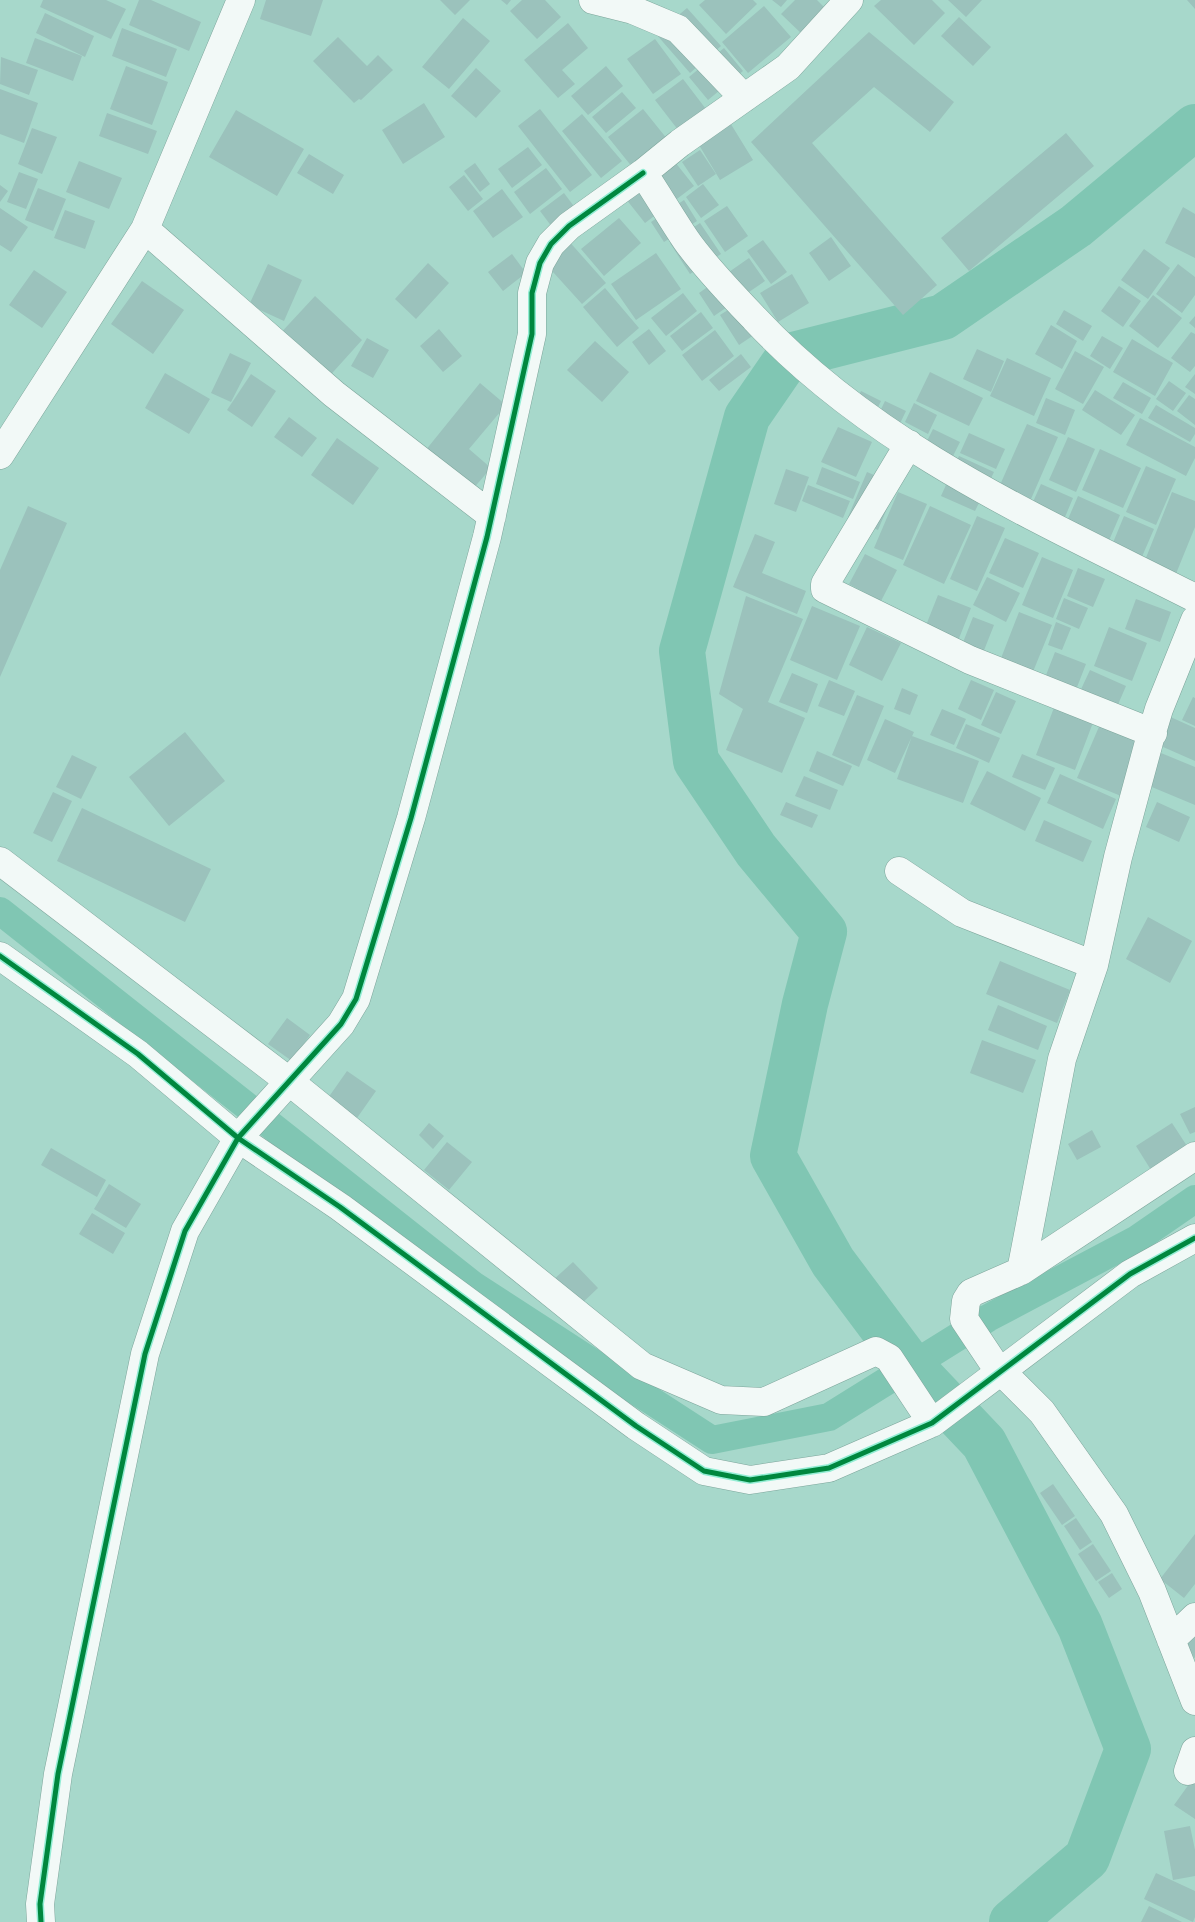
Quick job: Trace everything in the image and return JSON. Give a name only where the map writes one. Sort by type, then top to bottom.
[{"type":"street","points":[[0,455],[145,229],[241,0]]},
{"type":"street","points":[[593,0],[633,10],[678,29],[744,98]]},
{"type":"street","points":[[41,1922],[40,1904],[58,1774],[146,1354],[185,1232],[243,1133],[341,1024],[356,999],[411,818],[492,516],[532,334],[532,293],[540,263],[551,244],[569,226],[788,67],[849,0]]},
{"type":"street","points":[[643,173],[687,242],[777,341],[852,406],[949,470],[1038,519],[1195,598]]},
{"type":"street","points":[[145,229],[334,394],[492,516]]},
{"type":"street","points":[[909,444],[825,584],[825,589],[970,660],[1153,733]]},
{"type":"street","points":[[1021,1271],[1062,1059],[1094,965],[1118,857],[1159,709],[1195,620]]},
{"type":"street","points":[[0,861],[284,1088],[642,1366],[721,1400],[764,1402],[876,1352],[889,1358],[914,1397],[937,1419]]},
{"type":"street","points":[[899,871],[962,913],[1094,965]]},
{"type":"street","points":[[0,956],[138,1054],[340,1207],[636,1426],[704,1471],[750,1480],[828,1468],[937,1419],[993,1373],[1130,1274],[1195,1238]]},
{"type":"street","points":[[1195,1156],[1021,1271],[971,1293],[966,1301],[964,1319],[993,1373],[1042,1412],[1114,1514],[1152,1591],[1195,1701]]},
{"type":"street","points":[[1171,1640],[1195,1617]]},
{"type":"building","points":[[43,0],[106,0],[126,9],[111,39],[40,7]]},
{"type":"building","points":[[139,0],[151,0],[201,22],[189,51],[129,25]]},
{"type":"building","points":[[266,0],[323,0],[311,36],[260,19]]},
{"type":"building","points":[[440,0],[470,0],[455,15]]},
{"type":"building","points":[[501,0],[511,0],[507,5]]},
{"type":"building","points":[[522,0],[545,0],[561,17],[537,39],[510,11]]},
{"type":"building","points":[[705,0],[753,0],[757,4],[726,34],[699,5]]},
{"type":"building","points":[[772,0],[787,0],[781,7]]},
{"type":"building","points":[[795,0],[817,0],[829,12],[805,37],[781,14]]},
{"type":"building","points":[[881,0],[932,0],[945,13],[914,45],[874,6]]},
{"type":"building","points":[[948,0],[982,0],[966,17]]},
{"type":"building","points":[[1187,0],[1195,0],[1195,9]]},
{"type":"building","points":[[764,6],[791,37],[748,73],[722,42]]},
{"type":"building","points":[[687,8],[721,46],[690,73],[656,34]]},
{"type":"building","points":[[45,13],[94,36],[85,57],[36,33]]},
{"type":"building","points":[[959,17],[991,47],[973,66],[941,36]]},
{"type":"building","points":[[463,18],[490,41],[449,89],[422,67]]},
{"type":"building","points":[[568,23],[588,48],[562,70],[575,84],[558,98],[524,60]]},
{"type":"building","points":[[122,28],[177,49],[166,77],[112,56]]},
{"type":"building","points":[[869,32],[954,102],[930,132],[874,87],[812,143],[937,285],[903,315],[751,142]]},
{"type":"building","points":[[338,37],[367,66],[378,55],[393,70],[361,100],[359,99],[354,103],[313,61]]},
{"type":"building","points":[[35,38],[82,56],[73,81],[26,63]]},
{"type":"building","points":[[655,39],[681,74],[653,94],[627,59]]},
{"type":"building","points":[[724,48],[743,71],[708,100],[689,77]]},
{"type":"building","points":[[1,57],[38,70],[29,95],[0,84]]},
{"type":"building","points":[[126,66],[168,82],[152,125],[110,109]]},
{"type":"building","points":[[606,66],[623,86],[588,115],[571,96]]},
{"type":"building","points":[[476,68],[501,91],[476,118],[451,96]]},
{"type":"building","points":[[683,79],[709,113],[682,135],[655,100]]},
{"type":"building","points":[[0,89],[38,103],[24,143],[0,134]]},
{"type":"building","points":[[622,92],[636,108],[606,133],[592,117]]},
{"type":"building","points":[[424,103],[445,137],[403,164],[382,130]]},
{"type":"building","points":[[540,109],[592,175],[570,192],[518,126]]},
{"type":"building","points":[[643,109],[668,140],[633,168],[608,137]]},
{"type":"building","points":[[236,110],[304,149],[277,196],[209,157]]},
{"type":"building","points":[[107,113],[157,131],[148,154],[99,136]]},
{"type":"building","points":[[582,114],[622,161],[601,178],[562,131]]},
{"type":"building","points":[[729,121],[753,160],[720,180],[696,140]]},
{"type":"building","points":[[32,128],[57,137],[42,174],[18,164]]},
{"type":"building","points":[[1066,133],[1094,166],[969,271],[941,238]]},
{"type":"building","points":[[528,147],[542,165],[512,188],[498,169]]},
{"type":"building","points":[[700,150],[716,174],[698,186],[682,162]]},
{"type":"building","points":[[309,154],[344,175],[333,194],[297,173]]},
{"type":"building","points":[[671,157],[694,186],[645,223],[622,194]]},
{"type":"building","points":[[79,161],[122,178],[109,209],[66,192]]},
{"type":"building","points":[[475,163],[490,184],[480,192],[464,171]]},
{"type":"building","points":[[546,168],[562,189],[530,214],[514,192]]},
{"type":"building","points":[[19,172],[38,179],[26,209],[7,202]]},
{"type":"building","points":[[464,175],[483,199],[468,211],[449,187]]},
{"type":"building","points":[[703,184],[719,205],[701,218],[686,197]]},
{"type":"building","points":[[0,185],[8,191],[0,202]]},
{"type":"building","points":[[38,188],[66,199],[53,231],[25,220]]},
{"type":"building","points":[[502,189],[523,217],[493,238],[473,211]]},
{"type":"building","points":[[564,193],[579,213],[555,231],[540,211]]},
{"type":"building","points":[[684,200],[697,221],[664,242],[651,222]]},
{"type":"building","points":[[727,206],[748,236],[725,252],[704,221]]},
{"type":"building","points":[[1183,207],[1195,214],[1195,258],[1165,243]]},
{"type":"building","points":[[0,208],[28,227],[11,252],[0,245]]},
{"type":"building","points":[[65,210],[95,221],[85,249],[54,238]]},
{"type":"building","points":[[619,218],[641,243],[604,276],[581,249]]},
{"type":"building","points":[[700,223],[721,254],[690,274],[670,243]]},
{"type":"building","points":[[831,237],[851,266],[829,281],[809,253]]},
{"type":"building","points":[[567,239],[606,283],[582,304],[543,261]]},
{"type":"building","points":[[763,240],[787,272],[771,284],[747,251]]},
{"type":"building","points":[[1144,249],[1170,268],[1148,299],[1121,280]]},
{"type":"building","points":[[656,253],[681,289],[636,320],[611,284]]},
{"type":"building","points":[[512,254],[526,273],[503,291],[488,272]]},
{"type":"building","points":[[749,258],[765,281],[714,316],[699,293]]},
{"type":"building","points":[[428,263],[449,283],[416,319],[395,299]]},
{"type":"building","points":[[268,264],[302,280],[284,321],[249,305]]},
{"type":"building","points":[[1178,264],[1195,277],[1195,295],[1182,313],[1156,294]]},
{"type":"building","points":[[34,270],[67,292],[42,328],[9,305]]},
{"type":"building","points":[[792,274],[809,303],[778,322],[760,293]]},
{"type":"building","points":[[142,281],[184,310],[153,354],[111,324]]},
{"type":"building","points":[[1119,286],[1141,301],[1123,327],[1101,311]]},
{"type":"building","points":[[605,288],[639,328],[617,347],[583,307]]},
{"type":"building","points":[[683,293],[697,311],[666,336],[651,318]]},
{"type":"building","points":[[1153,295],[1182,318],[1158,348],[1129,326]]},
{"type":"building","points":[[315,296],[362,340],[325,381],[277,337]]},
{"type":"building","points":[[747,298],[766,327],[739,345],[720,315]]},
{"type":"building","points":[[1064,310],[1092,326],[1083,341],[1056,324]]},
{"type":"building","points":[[701,312],[713,328],[682,351],[670,336]]},
{"type":"building","points":[[1195,316],[1195,328],[1189,323]]},
{"type":"building","points":[[1051,325],[1077,341],[1062,369],[1035,354]]},
{"type":"building","points":[[439,329],[462,356],[443,372],[420,346]]},
{"type":"building","points":[[649,329],[666,351],[649,365],[632,342]]},
{"type":"building","points":[[715,330],[734,356],[702,381],[682,355]]},
{"type":"building","points":[[1191,332],[1195,334],[1195,366],[1190,372],[1171,358]]},
{"type":"building","points":[[1102,336],[1123,348],[1110,369],[1090,356]]},
{"type":"building","points":[[367,338],[389,350],[373,378],[351,366]]},
{"type":"building","points":[[1132,339],[1173,363],[1155,396],[1113,372]]},
{"type":"building","points":[[595,341],[629,372],[602,402],[567,370]]},
{"type":"building","points":[[977,349],[1004,361],[991,392],[963,379]]},
{"type":"building","points":[[1075,351],[1104,367],[1083,404],[1055,389]]},
{"type":"building","points":[[230,353],[251,363],[231,402],[211,393]]},
{"type":"building","points":[[741,354],[751,367],[719,391],[709,380]]},
{"type":"building","points":[[1007,358],[1051,378],[1034,416],[990,396]]},
{"type":"building","points":[[930,372],[983,398],[969,426],[916,401]]},
{"type":"building","points":[[165,373],[210,399],[189,434],[145,408]]},
{"type":"building","points":[[251,374],[276,391],[252,427],[227,410]]},
{"type":"building","points":[[1195,374],[1195,394],[1185,387]]},
{"type":"building","points":[[1169,381],[1186,393],[1173,411],[1156,399]]},
{"type":"building","points":[[1123,382],[1151,398],[1142,414],[1113,398]]},
{"type":"building","points":[[480,383],[506,405],[469,449],[491,468],[472,490],[425,451]]},
{"type":"building","points":[[1095,390],[1135,415],[1121,435],[1082,410]]},
{"type":"building","points":[[861,391],[881,401],[868,428],[847,418]]},
{"type":"building","points":[[1189,395],[1195,399],[1195,425],[1177,411]]},
{"type":"building","points":[[1046,398],[1075,410],[1065,435],[1036,423]]},
{"type":"building","points":[[885,401],[906,411],[890,444],[869,434]]},
{"type":"building","points":[[914,403],[937,415],[928,434],[905,422]]},
{"type":"building","points":[[1156,405],[1195,428],[1195,434],[1190,442],[1148,418]]},
{"type":"building","points":[[289,417],[317,438],[302,457],[274,437]]},
{"type":"building","points":[[1140,418],[1195,447],[1195,458],[1186,476],[1126,445]]},
{"type":"building","points":[[1027,424],[1058,437],[1031,499],[1000,485]]},
{"type":"building","points":[[838,427],[872,442],[856,477],[821,462]]},
{"type":"building","points":[[933,429],[960,442],[943,476],[916,463]]},
{"type":"building","points":[[969,433],[1005,449],[996,469],[960,453]]},
{"type":"building","points":[[1068,437],[1095,449],[1076,492],[1049,480]]},
{"type":"building","points":[[337,438],[379,468],[353,505],[311,475]]},
{"type":"building","points":[[1100,449],[1141,468],[1123,508],[1082,490]]},
{"type":"building","points":[[959,456],[994,472],[975,511],[941,496]]},
{"type":"building","points":[[1146,466],[1176,479],[1156,525],[1126,512]]},
{"type":"building","points":[[822,467],[860,482],[853,499],[816,484]]},
{"type":"building","points":[[786,469],[809,477],[796,512],[774,504]]},
{"type":"building","points":[[867,472],[897,485],[878,530],[848,517]]},
{"type":"building","points":[[1041,484],[1073,498],[1057,536],[1024,522]]},
{"type":"building","points":[[808,485],[850,501],[843,518],[802,501]]},
{"type":"building","points":[[898,492],[927,504],[903,560],[874,548]]},
{"type":"building","points":[[1172,492],[1195,501],[1195,527],[1171,586],[1140,573]]},
{"type":"building","points":[[1078,496],[1120,515],[1101,559],[1059,540]]},
{"type":"building","points":[[28,506],[67,523],[0,677],[0,570]]},
{"type":"building","points":[[930,506],[971,525],[944,584],[903,565]]},
{"type":"building","points":[[977,516],[1005,528],[977,591],[950,579]]},
{"type":"building","points":[[1124,516],[1154,529],[1134,575],[1105,562]]},
{"type":"building","points":[[755,534],[775,542],[762,573],[806,591],[797,614],[733,587]]},
{"type":"building","points":[[1005,538],[1039,553],[1023,588],[989,573]]},
{"type":"building","points":[[865,554],[897,570],[881,601],[849,584]]},
{"type":"building","points":[[1042,557],[1073,570],[1053,618],[1022,605]]},
{"type":"building","points":[[1078,568],[1105,579],[1093,607],[1067,596]]},
{"type":"building","points":[[987,577],[1020,593],[1006,622],[973,605]]},
{"type":"building","points":[[938,595],[971,608],[954,651],[921,638]]},
{"type":"building","points":[[746,596],[803,619],[768,702],[805,718],[782,773],[726,750],[743,709],[719,694]]},
{"type":"building","points":[[1064,598],[1088,608],[1079,629],[1056,619]]},
{"type":"building","points":[[1136,599],[1171,612],[1160,642],[1125,629]]},
{"type":"building","points":[[812,606],[860,626],[837,680],[790,660]]},
{"type":"building","points":[[1019,612],[1052,625],[1028,684],[996,671]]},
{"type":"building","points":[[973,617],[994,625],[979,663],[958,655]]},
{"type":"building","points":[[1056,622],[1071,628],[1062,650],[1048,645]]},
{"type":"building","points":[[867,627],[901,643],[882,681],[849,665]]},
{"type":"building","points":[[1109,627],[1147,643],[1132,681],[1094,666]]},
{"type":"building","points":[[1055,652],[1086,664],[1072,700],[1041,688]]},
{"type":"building","points":[[1090,670],[1126,686],[1113,716],[1076,700]]},
{"type":"building","points":[[792,673],[818,684],[807,713],[779,702]]},
{"type":"building","points":[[829,680],[855,691],[844,716],[818,706]]},
{"type":"building","points":[[971,680],[994,690],[981,720],[958,709]]},
{"type":"building","points":[[902,688],[918,695],[910,715],[894,709]]},
{"type":"building","points":[[996,692],[1016,701],[1001,734],[981,725]]},
{"type":"building","points":[[857,695],[884,706],[859,767],[832,755]]},
{"type":"building","points":[[1193,697],[1195,698],[1195,726],[1182,720]]},
{"type":"building","points":[[1055,705],[1094,720],[1075,770],[1036,755]]},
{"type":"building","points":[[942,709],[966,719],[954,745],[930,735]]},
{"type":"building","points":[[1166,715],[1195,728],[1195,761],[1154,743]]},
{"type":"building","points":[[885,719],[914,732],[895,773],[867,760]]},
{"type":"building","points":[[1101,722],[1145,740],[1121,796],[1077,778]]},
{"type":"building","points":[[966,724],[1000,738],[989,763],[956,748]]},
{"type":"building","points":[[185,732],[225,781],[169,826],[129,777]]},
{"type":"building","points":[[912,736],[979,761],[963,803],[897,779]]},
{"type":"building","points":[[817,751],[852,766],[843,786],[809,771]]},
{"type":"building","points":[[1161,753],[1195,767],[1195,805],[1147,785]]},
{"type":"building","points":[[1022,754],[1055,768],[1045,790],[1012,777]]},
{"type":"building","points":[[72,755],[97,767],[81,799],[56,787]]},
{"type":"building","points":[[987,771],[1041,798],[1025,831],[970,804]]},
{"type":"building","points":[[1060,774],[1116,799],[1103,829],[1047,803]]},
{"type":"building","points":[[804,776],[838,790],[830,810],[795,796]]},
{"type":"building","points":[[53,792],[72,801],[52,842],[33,833]]},
{"type":"building","points":[[786,802],[818,815],[812,828],[780,815]]},
{"type":"building","points":[[1157,802],[1190,817],[1179,842],[1146,827]]},
{"type":"building","points":[[82,808],[211,869],[185,922],[57,861]]},
{"type":"building","points":[[1044,820],[1092,841],[1083,862],[1035,841]]},
{"type":"building","points":[[1148,917],[1192,941],[1170,983],[1126,959]]},
{"type":"building","points":[[1000,961],[1070,990],[1057,1023],[986,994]]},
{"type":"building","points":[[998,1005],[1047,1026],[1038,1050],[988,1030]]},
{"type":"building","points":[[287,1018],[310,1035],[292,1061],[268,1044]]},
{"type":"building","points":[[982,1040],[1036,1060],[1023,1093],[970,1073]]},
{"type":"building","points":[[347,1071],[376,1091],[357,1118],[328,1098]]},
{"type":"building","points":[[1195,1107],[1195,1132],[1190,1134],[1180,1114]]},
{"type":"building","points":[[429,1123],[444,1136],[433,1149],[419,1135]]},
{"type":"building","points":[[1172,1123],[1187,1146],[1151,1170],[1136,1146]]},
{"type":"building","points":[[1092,1130],[1101,1147],[1077,1160],[1068,1144]]},
{"type":"building","points":[[447,1142],[472,1162],[449,1190],[424,1170]]},
{"type":"building","points":[[51,1148],[106,1180],[97,1197],[41,1165]]},
{"type":"building","points":[[109,1184],[141,1204],[126,1228],[94,1209]]},
{"type":"building","points":[[92,1213],[125,1233],[113,1254],[79,1234]]},
{"type":"building","points":[[573,1262],[598,1288],[578,1307],[552,1281]]},
{"type":"building","points":[[1053,1484],[1075,1516],[1062,1525],[1040,1493]]},
{"type":"building","points":[[1076,1518],[1092,1542],[1080,1550],[1064,1526]]},
{"type":"building","points":[[1195,1534],[1195,1584],[1184,1598],[1160,1579]]},
{"type":"building","points":[[1093,1544],[1111,1571],[1096,1581],[1078,1554]]},
{"type":"building","points":[[1112,1573],[1122,1589],[1109,1598],[1098,1582]]},
{"type":"building","points":[[1195,1631],[1195,1658],[1182,1648]]},
{"type":"building","points":[[1192,1780],[1195,1782],[1195,1819],[1174,1805]]},
{"type":"building","points":[[1190,1826],[1195,1850],[1195,1876],[1173,1880],[1164,1831]]},
{"type":"building","points":[[1156,1873],[1195,1891],[1195,1917],[1193,1922],[1144,1899]]},
{"type":"building","points":[[1149,1906],[1182,1922],[1141,1922]]},
{"type":"waterway","points":[[1012,1922],[1087,1858],[1128,1749],[1080,1626],[984,1443],[910,1365],[833,1262],[773,1156],[805,1004],[824,932],[756,850],[696,761],[682,651],[747,417],[789,356],[943,317],[1076,226],[1195,127]]},
{"type":"waterway","points":[[0,911],[473,1285],[712,1440],[829,1417],[988,1318],[1137,1239],[1195,1199]]},
{"type":"cycle path","points":[[41,1922],[40,1904],[58,1774],[145,1354],[185,1231],[238,1138],[341,1024],[356,999],[411,818],[487,537],[532,334],[532,293],[540,263],[551,244],[569,226],[643,173]]},
{"type":"cycle path","points":[[0,956],[138,1054],[238,1138],[340,1207],[636,1426],[704,1471],[750,1480],[829,1468],[932,1423],[1130,1274],[1195,1238]]}]
